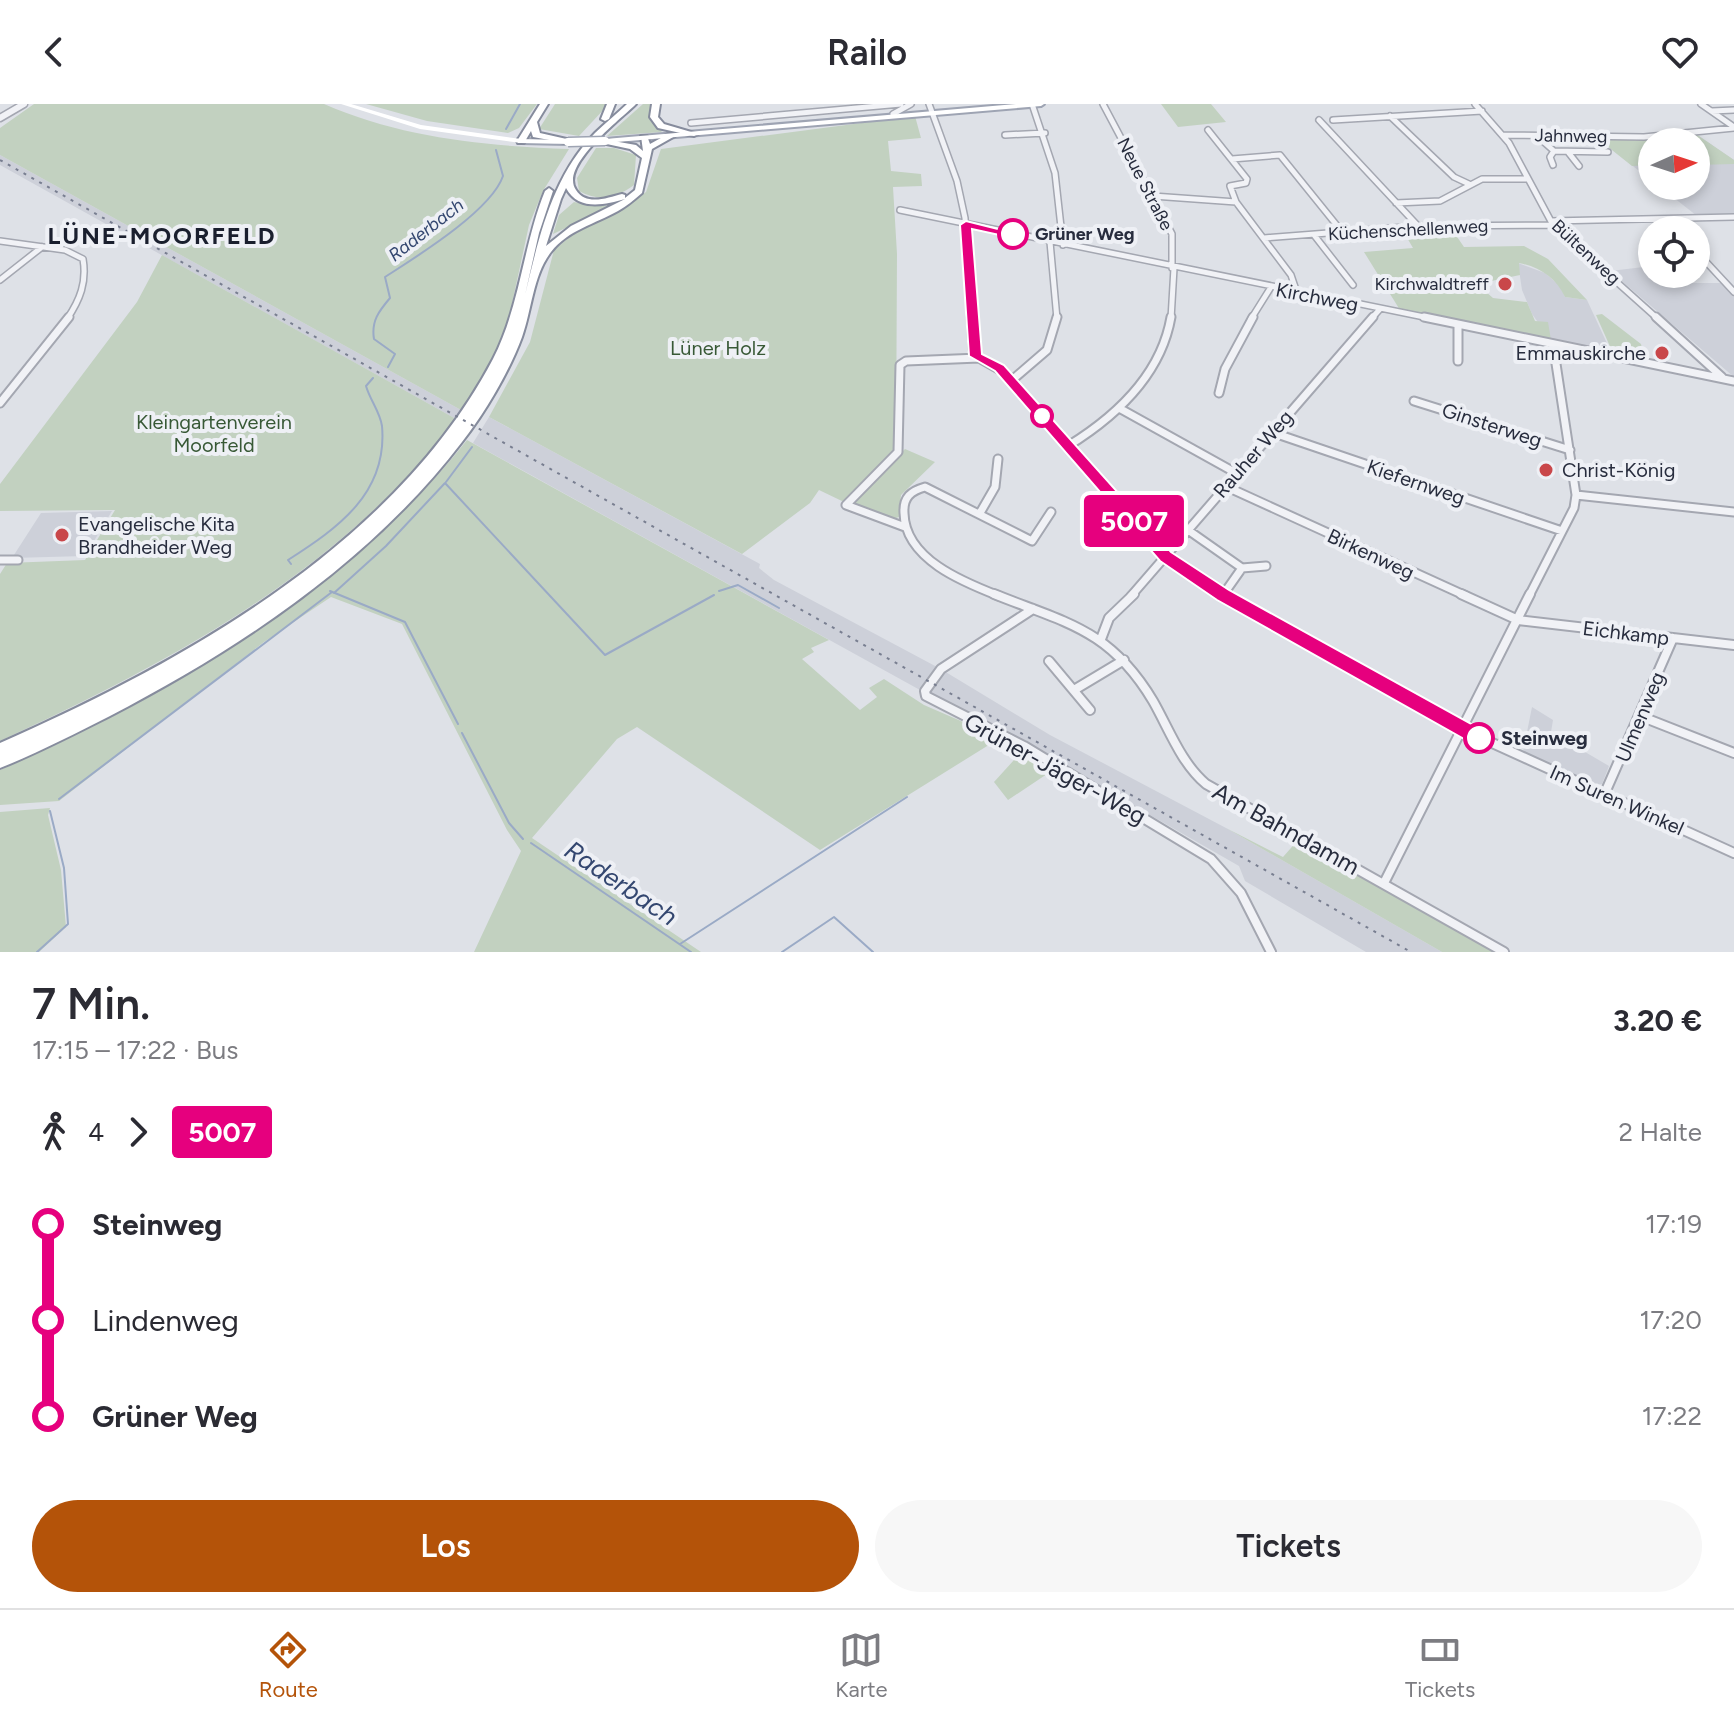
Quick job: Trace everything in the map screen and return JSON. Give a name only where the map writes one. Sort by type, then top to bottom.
[{"type":"highway","points":[[605,119],[611,104]]},
{"type":"highway","points":[[0,750],[112,696],[226,630],[319,563],[407,485],[453,430],[490,375],[514,319],[542,207],[567,161],[623,104]]},
{"type":"highway","points":[[0,761],[115,706],[197,659],[295,594],[373,530],[442,460],[489,395],[520,331],[545,225],[567,175],[598,134],[632,104]]},
{"type":"highway","points":[[656,104],[654,117],[661,126],[694,134]]},
{"type":"highway","points":[[521,141],[544,105]]},
{"type":"highway","points":[[533,122],[536,135],[568,142]]},
{"type":"highway","points":[[647,153],[671,136]]},
{"type":"highway","points":[[534,275],[555,240],[577,224],[629,200],[639,191],[647,153],[644,138]]},
{"type":"highway","points":[[605,141],[647,153]]},
{"type":"highway","points":[[567,175],[571,194],[587,201],[621,198],[643,181]]},
{"type":"main road","points":[[344,104],[420,127],[521,141],[568,142],[694,134],[893,114],[931,107],[1041,104]]},
{"type":"street","points":[[0,118],[24,104]]},
{"type":"street","points":[[691,123],[901,104]]},
{"type":"street","points":[[893,114],[911,104]]},
{"type":"street","points":[[1032,104],[1045,133],[1062,212],[1063,245]]},
{"type":"street","name":"Neue Straße","points":[[1068,446],[1101,426],[1119,408],[1149,369],[1167,336],[1173,268],[1172,234],[1103,104]]},
{"type":"street","name":"Bültenweg","points":[[1475,104],[1503,135],[1552,223],[1724,378]]},
{"type":"street","name":"Jahnweg","points":[[1701,104],[1734,127]]},
{"type":"street","points":[[931,107],[957,181],[966,225],[973,349],[979,358]]},
{"type":"street","points":[[1710,111],[1734,110]]},
{"type":"street","points":[[1333,120],[1482,111]]},
{"type":"street","points":[[1390,116],[1454,177],[1469,184]]},
{"type":"street","points":[[1319,120],[1418,226]]},
{"type":"street","name":"Jahnweg","points":[[1503,135],[1644,137],[1734,127]]},
{"type":"street","points":[[1208,130],[1248,181],[1230,186],[1236,202],[1291,275],[1297,293]]},
{"type":"street","points":[[1005,135],[1045,133]]},
{"type":"street","points":[[1537,136],[1554,151],[1608,152]]},
{"type":"street","points":[[1553,165],[1550,157],[1554,151]]},
{"type":"street","points":[[1568,152],[1579,166]]},
{"type":"street","points":[[1232,159],[1280,155],[1343,233]]},
{"type":"street","points":[[1396,203],[1440,201],[1482,179],[1527,179]]},
{"type":"street","points":[[1153,196],[1236,202]]},
{"type":"street","name":"Kirchweg","points":[[900,210],[1734,381]]},
{"type":"street","name":"Küchenschellenweg","points":[[1710,218],[1734,217]]},
{"type":"street","name":"Küchenschellenweg","points":[[1264,238],[1418,226],[1638,220]]},
{"type":"street","points":[[1314,235],[1353,285]]},
{"type":"street","points":[[0,241],[82,257],[86,264],[83,287],[67,321],[0,403]]},
{"type":"street","points":[[1011,381],[1041,358],[1056,326],[1059,308],[1050,242]]},
{"type":"street","points":[[0,280],[43,247]]},
{"type":"street","points":[[1710,266],[1734,292]]},
{"type":"street","points":[[1219,393],[1219,385],[1234,354],[1271,287]]},
{"type":"street","name":"Rauher Weg","points":[[1101,639],[1101,632],[1112,615],[1166,557],[1380,309]]},
{"type":"street","points":[[1458,325],[1458,361]]},
{"type":"street","points":[[1384,883],[1518,620],[1562,531],[1576,495],[1553,344]]},
{"type":"street","points":[[979,358],[906,361],[900,365],[898,452],[846,505],[905,527],[905,498],[917,488],[925,487],[1032,541],[1051,512]]},
{"type":"street","name":"Im Suren Winkel","points":[[979,358],[999,368],[1166,557],[1223,595],[1462,730],[1734,853]]},
{"type":"street","name":"Ginsterweg","points":[[1414,401],[1570,450]]},
{"type":"street","points":[[1119,408],[1236,473]]},
{"type":"street","name":"Kiefernweg","points":[[1271,432],[1562,531]]},
{"type":"street","points":[[980,513],[995,487],[998,459]]},
{"type":"street","name":"Birkenweg","points":[[1225,486],[1518,620]]},
{"type":"street","points":[[1576,495],[1734,512]]},
{"type":"street","name":"Am Bahndamm","points":[[905,527],[911,542],[922,555],[973,583],[1101,639],[1124,660],[1199,779],[1504,952]]},
{"type":"street","points":[[1188,530],[1242,568],[1266,566]]},
{"type":"street","points":[[0,560],[18,560]]},
{"type":"street","points":[[1223,595],[1242,568]]},
{"type":"street","name":"Grüner-Jäger-Weg","points":[[1033,609],[941,669],[925,691],[926,696],[1024,746],[1211,859],[1241,893],[1271,952]]},
{"type":"street","name":"Eichkamp","points":[[1518,620],[1734,645]]},
{"type":"street","name":"Ulmenweg","points":[[1604,795],[1673,638]]},
{"type":"street","points":[[1074,690],[1124,660]]},
{"type":"street","points":[[1049,661],[1090,710]]},
{"type":"street","points":[[1640,716],[1734,753]]},
{"type":"shaded area","points":[[1638,136],[1638,170],[1597,138]]},
{"type":"shaded area","points":[[1710,144],[1734,160],[1734,215],[1697,216],[1677,200],[1710,200]]},
{"type":"shaded area","points":[[0,155],[461,410],[456,419],[0,165]]},
{"type":"shaded area","points":[[1518,263],[1545,273],[1560,286],[1565,297],[1587,300],[1611,352],[1551,340],[1532,314],[1522,290]]},
{"type":"shaded area","points":[[1638,268],[1638,288],[1710,288],[1710,283],[1722,283],[1734,296],[1734,377],[1610,271]]},
{"type":"shaded area","points":[[489,417],[760,564],[759,568],[774,580],[937,667],[931,677],[944,671],[1050,735],[1226,828],[1442,952],[1366,952],[1245,881],[1239,866],[1033,748],[931,694],[931,689],[925,685],[920,690],[473,443]]},
{"type":"shaded area","name":"Evangelische Kita Brandheider Weg","points":[[112,511],[85,556],[12,558],[41,513]]},
{"type":"shaded area","points":[[1532,707],[1553,720],[1551,732],[1609,766],[1602,784],[1593,785],[1523,752]]},
{"type":"green space","points":[[34,104],[324,104],[383,125],[444,138],[569,149],[543,191],[529,225],[510,313],[494,358],[461,410],[0,155],[0,128]]},
{"type":"green space","points":[[366,104],[537,104],[519,128],[508,133],[427,121]]},
{"type":"green space","points":[[555,104],[605,104],[606,107],[579,136],[539,129]]},
{"type":"green space","points":[[643,104],[652,104],[649,117],[662,132],[607,136]]},
{"type":"green space","points":[[1161,104],[1211,104],[1226,122],[1178,127]]},
{"type":"green space","name":"Lüner Holz","points":[[915,116],[921,138],[888,141],[891,171],[921,174],[922,186],[893,187],[897,254],[896,450],[844,502],[819,490],[810,503],[742,554],[489,417],[530,342],[554,250],[582,227],[624,208],[646,192],[661,149]]},
{"type":"green space","points":[[1638,136],[1638,166],[1632,166],[1597,138]]},
{"type":"green space","points":[[1710,144],[1734,160],[1734,164],[1710,165]]},
{"type":"green space","points":[[596,148],[614,148],[636,155],[634,185],[607,197],[593,197],[579,191],[577,178]]},
{"type":"green space","points":[[574,202],[591,206],[614,205],[553,234],[559,215]]},
{"type":"green space","points":[[1451,228],[1464,247],[1524,246],[1548,259],[1587,300],[1565,297],[1546,274],[1519,263],[1520,275],[1477,284],[1493,298],[1527,302],[1535,321],[1548,322],[1551,340],[1400,310],[1364,252],[1413,248],[1406,236],[1410,232]]},
{"type":"green space","name":"Kleingartenverein Moorfeld","points":[[162,255],[456,419],[410,474],[360,523],[249,608],[127,679],[0,741],[0,574],[7,563],[85,560],[115,510],[0,511],[0,484],[137,302]]},
{"type":"green space","points":[[1602,314],[1641,344],[1644,358],[1612,351],[1596,315]]},
{"type":"green space","points":[[467,440],[829,640],[811,648],[814,652],[802,659],[860,710],[877,697],[869,688],[884,679],[924,705],[1000,738],[820,850],[637,727],[617,739],[532,838],[701,952],[474,952],[521,851],[507,830],[402,624],[331,597],[264,642],[59,801],[0,805],[0,770],[130,707],[254,633],[313,590],[368,544],[420,494]]},
{"type":"green space","points":[[905,449],[935,462],[901,495],[899,517],[893,519],[850,504]]},
{"type":"green space","points":[[1024,749],[1056,768],[1008,800],[994,782]]},
{"type":"green space","points":[[50,808],[48,815],[61,870],[66,927],[39,952],[0,952],[0,812]]},
{"type":"green space","points":[[1226,828],[1283,857],[1298,840],[1495,952],[1442,952]]},
{"type":"waterway","name":"Raderbach","points":[[506,129],[520,104]]},
{"type":"waterway","name":"Raderbach","points":[[388,367],[395,354],[374,339],[373,333],[377,317],[390,298],[385,277],[451,232],[484,204],[503,176],[496,150]]},
{"type":"waterway","name":"Raderbach","points":[[291,564],[288,560],[325,535],[356,506],[377,471],[382,450],[382,426],[366,386],[373,378]]},
{"type":"waterway","points":[[446,482],[472,447]]},
{"type":"waterway","points":[[334,593],[386,546],[445,483],[605,655],[714,595]]},
{"type":"waterway","points":[[719,591],[738,585],[779,608]]},
{"type":"waterway","name":"Raderbach","points":[[330,591],[334,593]]},
{"type":"waterway","points":[[59,799],[332,592]]},
{"type":"waterway","name":"Raderbach","points":[[334,593],[405,622],[458,724]]},
{"type":"waterway","name":"Raderbach","points":[[462,733],[509,823],[523,839]]},
{"type":"waterway","points":[[680,944],[907,797]]},
{"type":"waterway","points":[[37,952],[68,924],[64,868],[50,811]]},
{"type":"waterway","name":"Raderbach","points":[[531,843],[691,952]]},
{"type":"waterway","points":[[782,952],[834,917],[873,952]]},
{"type":"railway","points":[[0,160],[1411,952]]},
{"type":"bus line","name":"5007","points":[[1013,234],[966,225],[973,349],[976,356],[999,368],[1166,557],[1223,595],[1479,738]]},
{"type":"place","name":"Grüner Weg","points":[[1013,234]]},
{"type":"place","name":"Kirchwaldtreff","points":[[1505,284]]},
{"type":"place","name":"Emmauskirche","points":[[1662,353]]},
{"type":"place","name":"Christ-König","points":[[1546,470]]},
{"type":"place","name":"Evangelische Kita Brandheider Weg","points":[[62,535]]},
{"type":"place","name":"Steinweg","points":[[1479,738]]},
{"type":"district","name":"LÜNE-MOORFELD","points":[[162,236]]}]
